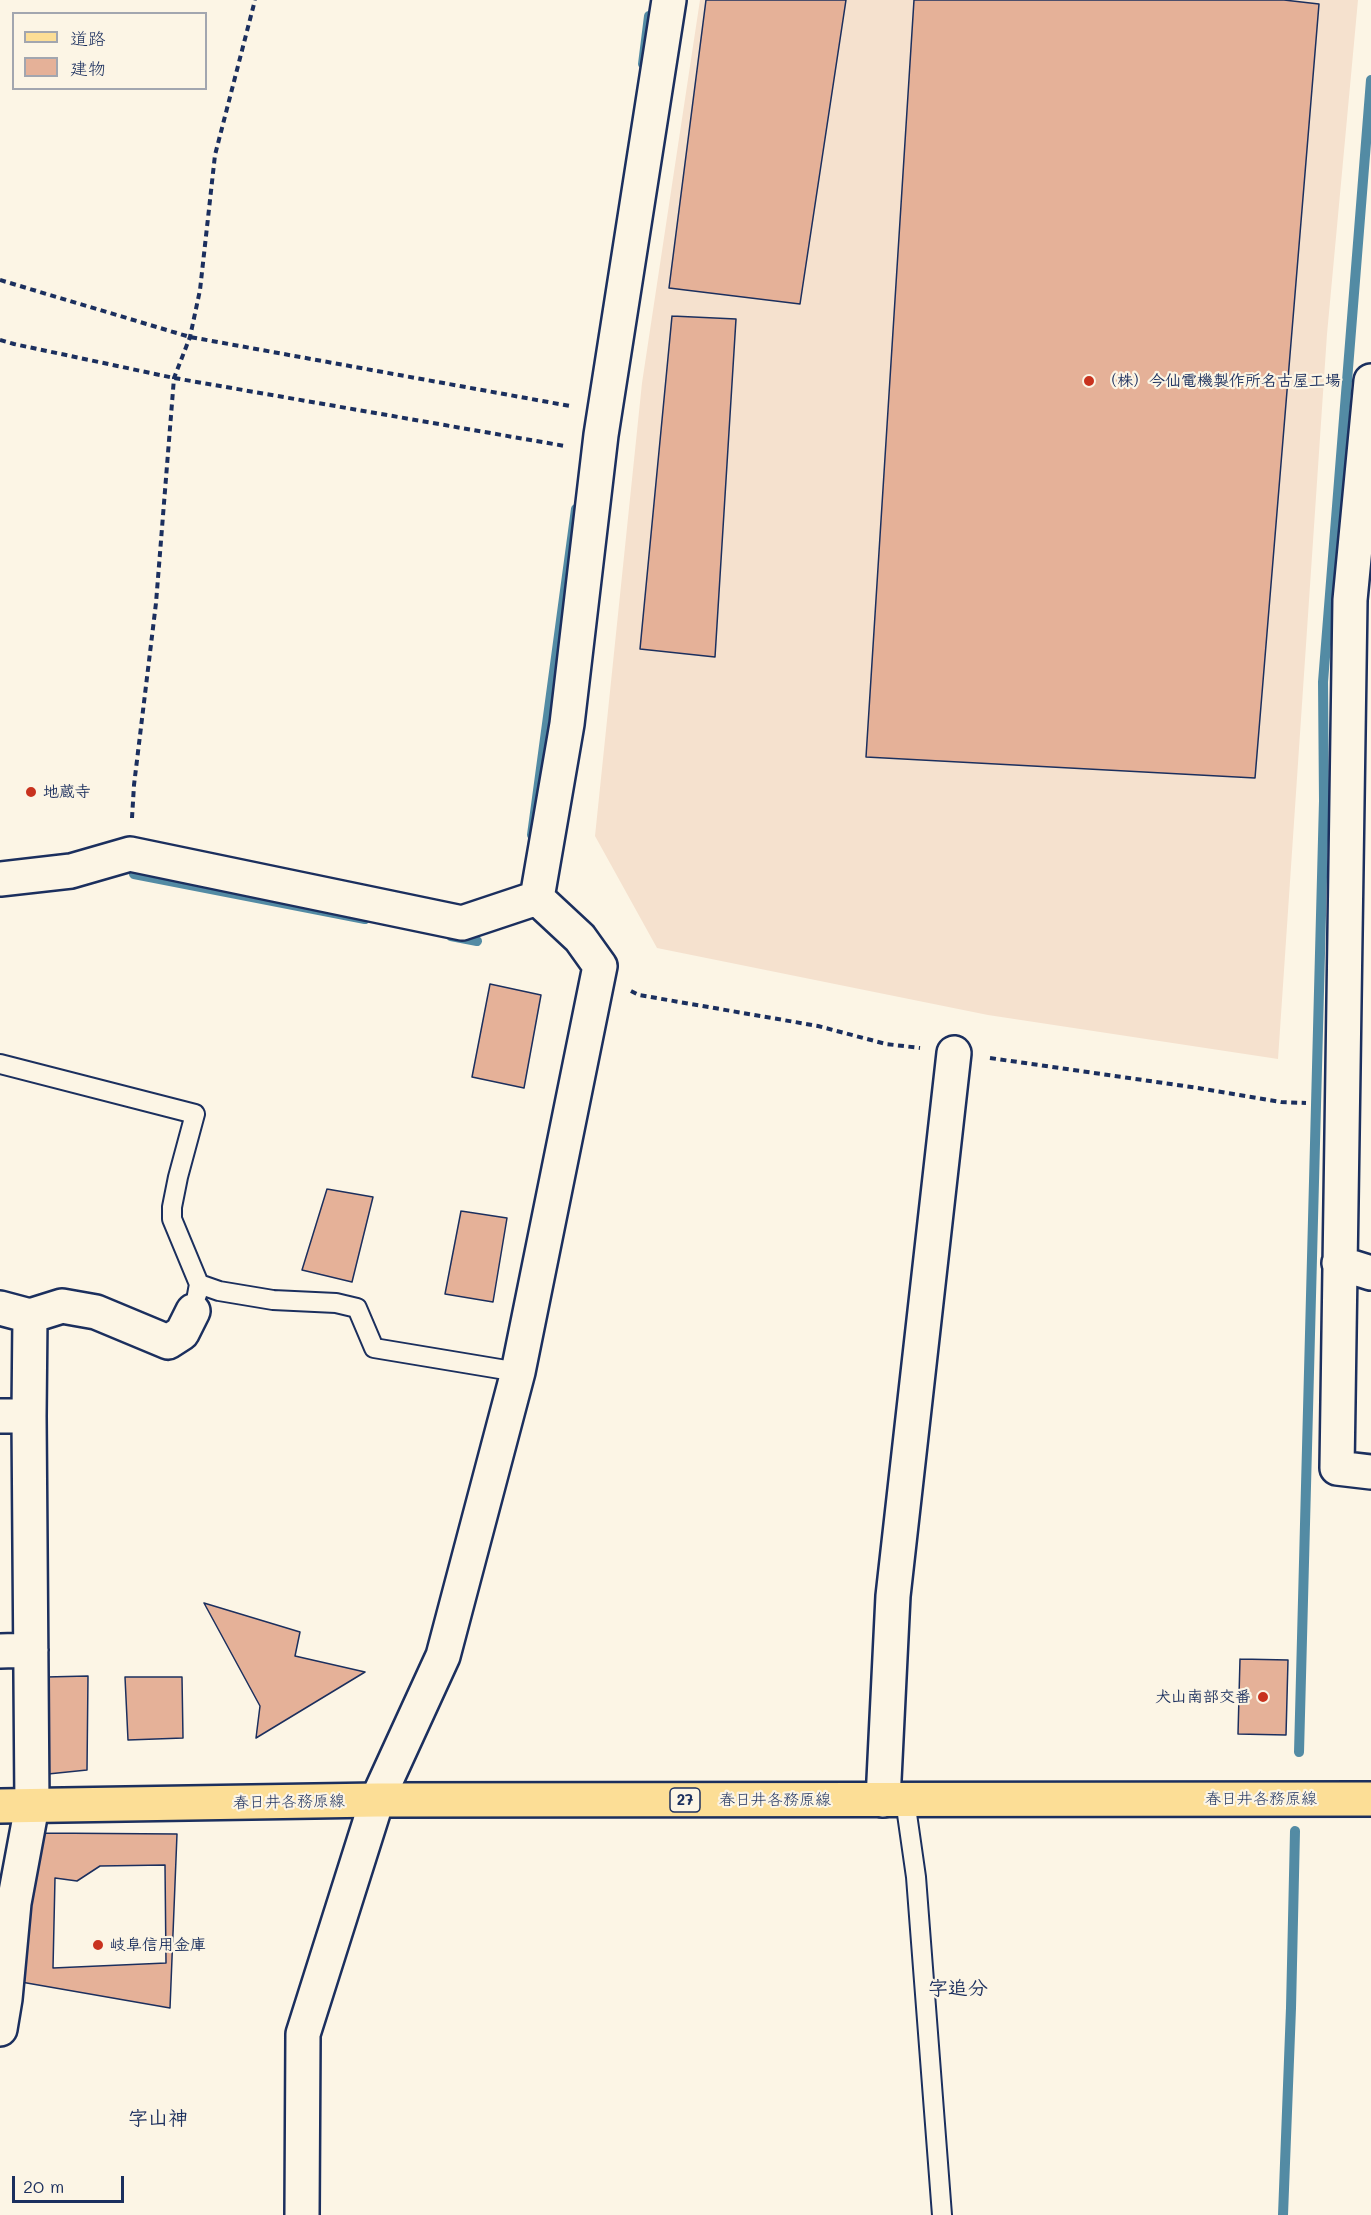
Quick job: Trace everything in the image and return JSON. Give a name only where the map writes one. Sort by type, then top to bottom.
[{"type":"main road","name":"春日井各務原線","points":[[16,1806],[377,1800],[1371,1798]]},
{"type":"street","points":[[537,898],[567,724],[601,435],[669,0]]},
{"type":"street","points":[[1371,381],[1350,600],[1358,866],[1339,1263],[1337,1468],[1371,1472]]},
{"type":"street","points":[[0,879],[71,871],[130,854],[462,923],[537,898]]},
{"type":"street","points":[[302,2215],[303,2034],[377,1800],[443,1656],[518,1372],[600,966],[580,938],[537,898]]},
{"type":"street","points":[[894,1800],[893,1596],[954,1053]]},
{"type":"street","points":[[1339,1263],[1371,1274]]},
{"type":"street","points":[[0,2029],[14,1903],[16,1806],[15,1312],[62,1305],[96,1312],[168,1342],[182,1333],[196,1298]]},
{"type":"lane","points":[[0,1064],[195,1114],[178,1177],[172,1219],[196,1298],[219,1291],[273,1300],[336,1303],[357,1308],[374,1348],[518,1372]]},
{"type":"lane","points":[[894,1800],[918,1899],[942,2215]]},
{"type":"path","points":[[130,854],[134,784],[156,603],[174,378],[190,337],[200,290],[215,155],[255,0]]},
{"type":"path","points":[[0,280],[190,337],[570,406],[573,415]]},
{"type":"path","points":[[0,340],[174,378],[569,447]]},
{"type":"shaded area","points":[[700,0],[1358,0],[1327,334],[1278,1059],[988,1015],[657,948],[595,836],[642,383]]},
{"type":"building","points":[[706,0],[846,0],[800,304],[669,288]]},
{"type":"building","name":"（株）今仙電機製作所名古屋工場","points":[[914,0],[1284,0],[1319,4],[1255,778],[866,757]]},
{"type":"building","points":[[672,316],[736,319],[715,657],[640,649]]},
{"type":"building","points":[[490,984],[541,995],[524,1088],[472,1077]]},
{"type":"building","points":[[327,1189],[373,1197],[352,1282],[302,1270]]},
{"type":"building","points":[[461,1211],[507,1218],[493,1302],[445,1294]]},
{"type":"building","points":[[204,1603],[300,1632],[295,1656],[365,1672],[256,1738],[260,1706]]},
{"type":"building","name":"犬山南部交番","points":[[1240,1659],[1288,1660],[1286,1735],[1238,1734]]},
{"type":"building","points":[[88,1676],[87,1770],[48,1774],[46,1677]]},
{"type":"building","points":[[125,1677],[182,1677],[183,1738],[128,1740]]},
{"type":"building","name":"岐阜信用金庫","points":[[39,1833],[177,1834],[170,2008],[21,1982]]},
{"type":"building","points":[[165,1865],[166,1963],[53,1968],[55,1878],[77,1881],[100,1866]]},
{"type":"waterway","points":[[643,64],[649,16]]},
{"type":"waterway","points":[[1299,1752],[1324,801],[1323,682],[1371,80]]},
{"type":"waterway","points":[[532,835],[576,509]]},
{"type":"waterway","points":[[134,874],[365,919]]},
{"type":"waterway","points":[[451,936],[477,941]]},
{"type":"waterway","points":[[1283,2215],[1295,1831]]},
{"type":"place","name":"（株）今仙電機製作所名古屋工場","points":[[1089,381]]},
{"type":"place","name":"地蔵寺","points":[[31,792]]},
{"type":"place","name":"犬山南部交番","points":[[1263,1697]]},
{"type":"place","name":"岐阜信用金庫","points":[[98,1945]]},
{"type":"district","name":"字追分","points":[[958,1989]]},
{"type":"district","name":"字山神","points":[[158,2119]]}]
